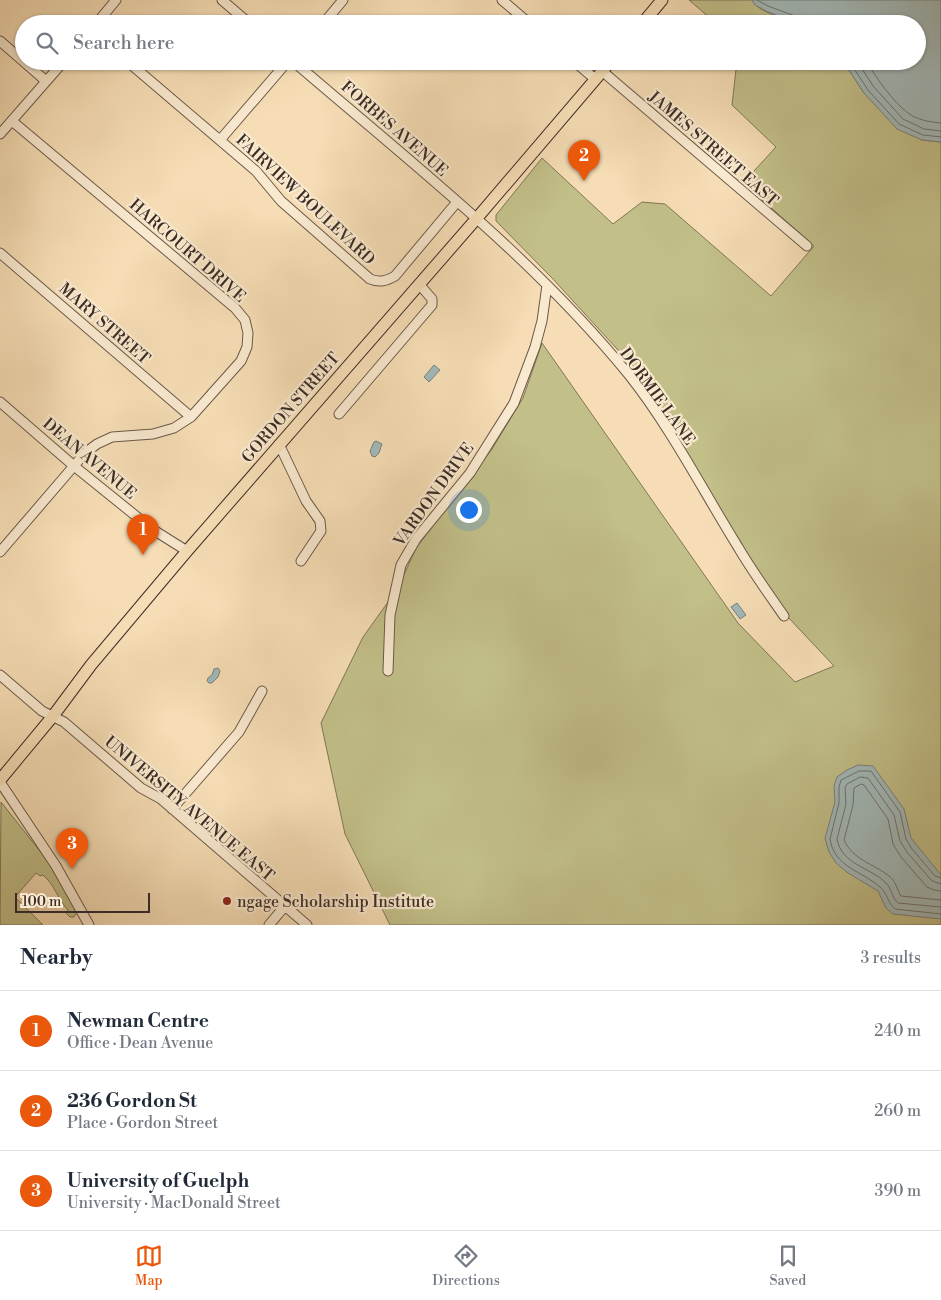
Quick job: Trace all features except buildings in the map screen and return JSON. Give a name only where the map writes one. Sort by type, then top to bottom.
[{"type":"main road","points":[[650,15],[662,0]]},
{"type":"main road","name":"GORDON STREET","points":[[0,781],[53,716],[91,665],[187,551],[603,70]]},
{"type":"street","points":[[104,15],[116,0]]},
{"type":"street","points":[[222,0],[240,15]]},
{"type":"street","points":[[330,15],[343,0]]},
{"type":"street","points":[[502,0],[520,15]]},
{"type":"street","points":[[0,41],[15,54]]},
{"type":"street","points":[[33,70],[46,82]]},
{"type":"street","points":[[0,134],[56,70]]},
{"type":"street","name":"FAIRVIEW BOULEVARD","points":[[138,70],[256,171],[282,201],[370,279],[385,281],[395,276],[457,202]]},
{"type":"street","points":[[220,140],[280,70]]},
{"type":"street","name":"FORBES AVENUE","points":[[303,70],[477,218]]},
{"type":"street","name":"JAMES STREET EAST","points":[[590,70],[599,75],[807,246]]},
{"type":"street","name":"HARCOURT DRIVE","points":[[0,552],[85,452],[112,437],[153,434],[174,428],[191,417],[241,362],[247,347],[248,333],[245,320],[235,308],[12,121]]},
{"type":"street","name":"DORMIE LANE","points":[[477,218],[547,285],[629,376],[684,456],[738,548],[784,616]]},
{"type":"street","name":"MARY STREET","points":[[0,253],[191,417]]},
{"type":"street","points":[[339,414],[432,305],[432,299],[419,284]]},
{"type":"street","name":"VARDON DRIVE","points":[[388,671],[390,615],[401,565],[416,539],[470,473],[514,403],[535,347],[542,321],[547,285]]},
{"type":"street","name":"DEAN AVENUE","points":[[0,402],[74,466],[152,528],[187,551]]},
{"type":"street","points":[[280,444],[306,501],[320,521],[321,532],[300,562]]},
{"type":"street","name":"UNIVERSITY AVENUE EAST","points":[[0,675],[42,711],[64,722],[141,788],[161,799],[307,925]]},
{"type":"street","points":[[172,808],[239,732],[262,691]]},
{"type":"street","points":[[0,781],[56,866],[89,925]]},
{"type":"street","points":[[269,925],[285,906]]},
{"type":"shaded area","points":[[689,0],[752,0],[760,9],[775,15],[706,15]]},
{"type":"shaded area","points":[[736,70],[849,70],[864,93],[922,140],[941,142],[941,925],[390,925],[345,834],[321,723],[363,637],[398,588],[416,548],[492,449],[523,398],[542,343],[738,623],[795,682],[834,666],[786,615],[658,417],[639,373],[552,278],[496,221],[496,215],[542,158],[613,224],[642,202],[665,204],[771,296],[814,246],[743,183],[776,147],[732,105]]},
{"type":"shaded area","points":[[1,802],[47,860],[76,910],[74,917],[70,917],[66,913],[68,910],[47,879],[43,875],[40,876],[36,873],[15,897],[43,925],[0,925]]},
{"type":"water","points":[[752,0],[941,0],[941,142],[922,140],[897,129],[864,93],[849,70],[926,70],[926,15],[776,15],[755,5]]},
{"type":"water","points":[[434,365],[440,370],[429,382],[424,377]]},
{"type":"water","points":[[376,441],[382,444],[379,453],[375,457],[372,456],[370,451]]},
{"type":"water","points":[[737,603],[746,615],[740,619],[731,607]]},
{"type":"water","points":[[218,668],[220,671],[218,677],[212,683],[209,683],[207,681],[208,678],[212,675],[214,669]]},
{"type":"water","points":[[858,765],[873,766],[904,809],[911,838],[941,875],[941,919],[893,914],[886,908],[878,891],[848,873],[836,863],[829,852],[825,838],[835,802],[834,786],[837,777]]},
{"type":"place","name":"236 Gordon St","points":[[584,181]]},
{"type":"place","name":"Newman Centre","points":[[143,555]]},
{"type":"place","name":"University of Guelph","points":[[72,869]]},
{"type":"place","name":"ngage Scholarship Institute","points":[[227,901]]}]
